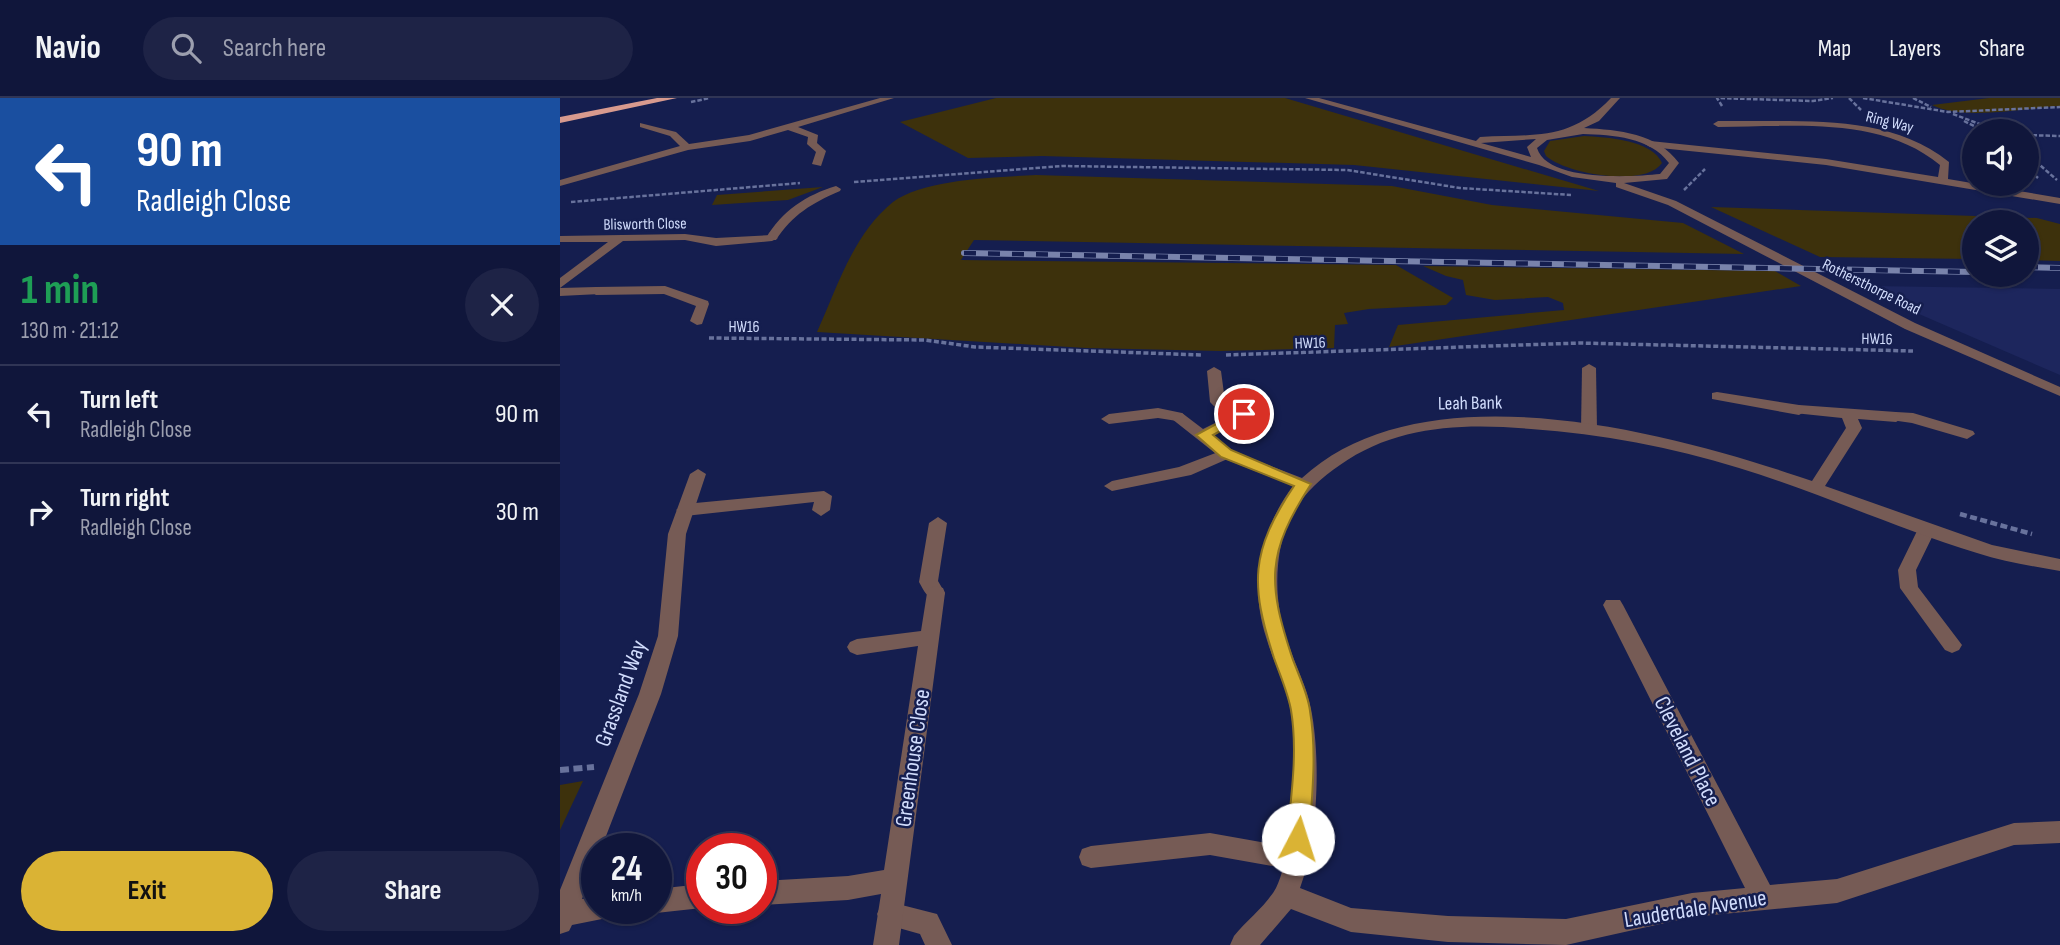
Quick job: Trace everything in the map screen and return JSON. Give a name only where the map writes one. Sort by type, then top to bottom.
[{"type":"highway","points":[[560,112],[631,98]]},
{"type":"highway","points":[[560,121],[671,98]]},
{"type":"street","points":[[562,181],[687,147],[750,138],[868,100],[890,98]]},
{"type":"street","points":[[1309,98],[1543,163],[1569,173],[1603,180],[1663,177]]},
{"type":"street","points":[[1448,136],[1489,141],[1542,136],[1575,129],[1596,119],[1616,98]]},
{"type":"street","points":[[1596,119],[1611,134]]},
{"type":"street","name":"Ring Way","points":[[1718,124],[1832,127],[1892,135],[1919,145],[1938,156],[1945,164],[1942,183]]},
{"type":"street","points":[[643,125],[673,134],[687,147]]},
{"type":"street","points":[[788,127],[813,135],[812,144],[821,151],[817,164]]},
{"type":"street","points":[[1575,129],[1611,134],[1650,144],[1826,162],[2060,201]]},
{"type":"street","points":[[1542,136],[1532,147],[1533,153],[1543,163]]},
{"type":"street","points":[[1650,144],[1662,149],[1674,163]]},
{"type":"street","points":[[1672,203],[1661,185],[1663,177],[1674,163],[1729,154]]},
{"type":"street","name":"Rothersthorpe Road","points":[[1603,180],[1672,203],[1948,343],[2060,392]]},
{"type":"street","name":"Blisworth Close","points":[[560,239],[685,237],[716,242],[772,238],[779,223],[801,204],[835,189]]},
{"type":"street","points":[[560,285],[618,240]]},
{"type":"street","points":[[560,292],[665,290],[703,304],[697,321]]},
{"type":"street","points":[[1589,429],[1590,369]]},
{"type":"street","points":[[1203,435],[1239,417],[1218,402],[1214,371]]},
{"type":"street","points":[[1717,396],[1799,410],[1913,418],[1967,434]]},
{"type":"street","points":[[1109,419],[1158,413],[1177,416],[1226,454],[1303,484]]},
{"type":"street","points":[[1815,489],[1854,428],[1848,413]]},
{"type":"street","name":"Leah Bank","points":[[1286,895],[1295,859],[1304,768],[1301,709],[1277,645],[1269,612],[1267,556],[1279,522],[1303,484],[1339,456],[1415,425],[1514,422],[1589,429],[1647,439],[1713,455],[1981,548],[2060,565]]},
{"type":"street","points":[[1112,486],[1170,477],[1202,467],[1226,454]]},
{"type":"street","name":"Grassland Way","points":[[562,918],[650,694],[668,636],[677,534],[698,474]]},
{"type":"street","points":[[685,510],[824,496],[821,510]]},
{"type":"street","name":"Greenhouse Close","points":[[886,945],[936,593],[928,582],[938,523]]},
{"type":"street","points":[[1927,529],[1907,570],[1909,588],[1952,645]]},
{"type":"street","name":"Cleveland Place","points":[[1613,605],[1762,896]]},
{"type":"street","points":[[857,647],[930,637]]},
{"type":"street","name":"Lauderdale Avenue","points":[[1286,895],[1351,920],[1568,938],[1692,905],[1762,896],[1838,891],[2014,834],[2060,832]]},
{"type":"street","points":[[1091,857],[1210,844],[1295,859]]},
{"type":"street","points":[[777,892],[848,888],[894,880]]},
{"type":"street","points":[[1243,945],[1286,895]]},
{"type":"street","points":[[562,918],[581,913]]},
{"type":"street","points":[[890,914],[928,923],[939,945]]},
{"type":"path","points":[[1863,98],[1948,112],[1966,119]]},
{"type":"path","points":[[1913,98],[1938,110]]},
{"type":"path","points":[[1948,112],[2060,107]]},
{"type":"path","points":[[1948,112],[1962,119]]},
{"type":"path","points":[[2039,135],[2060,136]]},
{"type":"path","points":[[1664,192],[1684,189],[1712,164],[1727,160],[1729,154]]},
{"type":"path","points":[[2039,164],[2060,183]]},
{"type":"path","points":[[848,183],[930,178],[1018,167],[1083,166],[1347,170],[1460,188],[1576,194]]},
{"type":"path","points":[[560,202],[810,182]]},
{"type":"path","points":[[1684,189],[1689,196]]},
{"type":"path","name":"HW16","points":[[697,321],[689,337],[925,340],[975,347],[1107,354],[1254,356],[1580,343],[1914,351],[1948,343]]},
{"type":"shaded area","points":[[996,98],[1285,98],[1599,191],[1354,165],[1042,156],[968,158],[900,122]]},
{"type":"shaded area","points":[[1989,98],[2060,98],[2060,106],[1977,113],[1945,110],[1932,105]]},
{"type":"shaded area","points":[[1584,136],[1616,139],[1639,145],[1657,155],[1662,163],[1653,171],[1640,175],[1605,176],[1570,168],[1546,156],[1544,151],[1550,141]]},
{"type":"shaded area","points":[[1036,175],[1392,186],[1492,205],[1683,223],[1744,254],[974,240],[961,260],[1396,265],[1453,298],[1446,305],[1344,313],[1348,324],[1335,325],[1334,348],[1220,351],[1086,348],[817,332],[857,246],[879,215],[893,202],[906,194],[941,184],[982,178]]},
{"type":"shaded area","points":[[823,187],[788,200],[712,205],[717,195]]},
{"type":"shaded area","points":[[1711,207],[1962,215],[1962,259],[1820,257]]},
{"type":"shaded area","points":[[2039,219],[2060,224],[2060,261],[2039,260]]},
{"type":"shaded area","points":[[1423,266],[1775,271],[1801,286],[1389,347],[1398,325],[1564,310],[1563,303],[1548,297],[1495,300],[1466,295],[1463,280]]},
{"type":"shaded area","points":[[1871,286],[2060,289],[2060,375],[1882,298]]},
{"type":"shaded area","points":[[583,781],[560,830],[560,785]]},
{"type":"railway","points":[[964,253],[1962,272]]},
{"type":"railway","points":[[2039,267],[2060,268]]},
{"type":"route","points":[[1244,414],[1203,435],[1226,454],[1303,484],[1279,522],[1267,556],[1267,601],[1277,645],[1301,709],[1304,768],[1298,839]]}]
